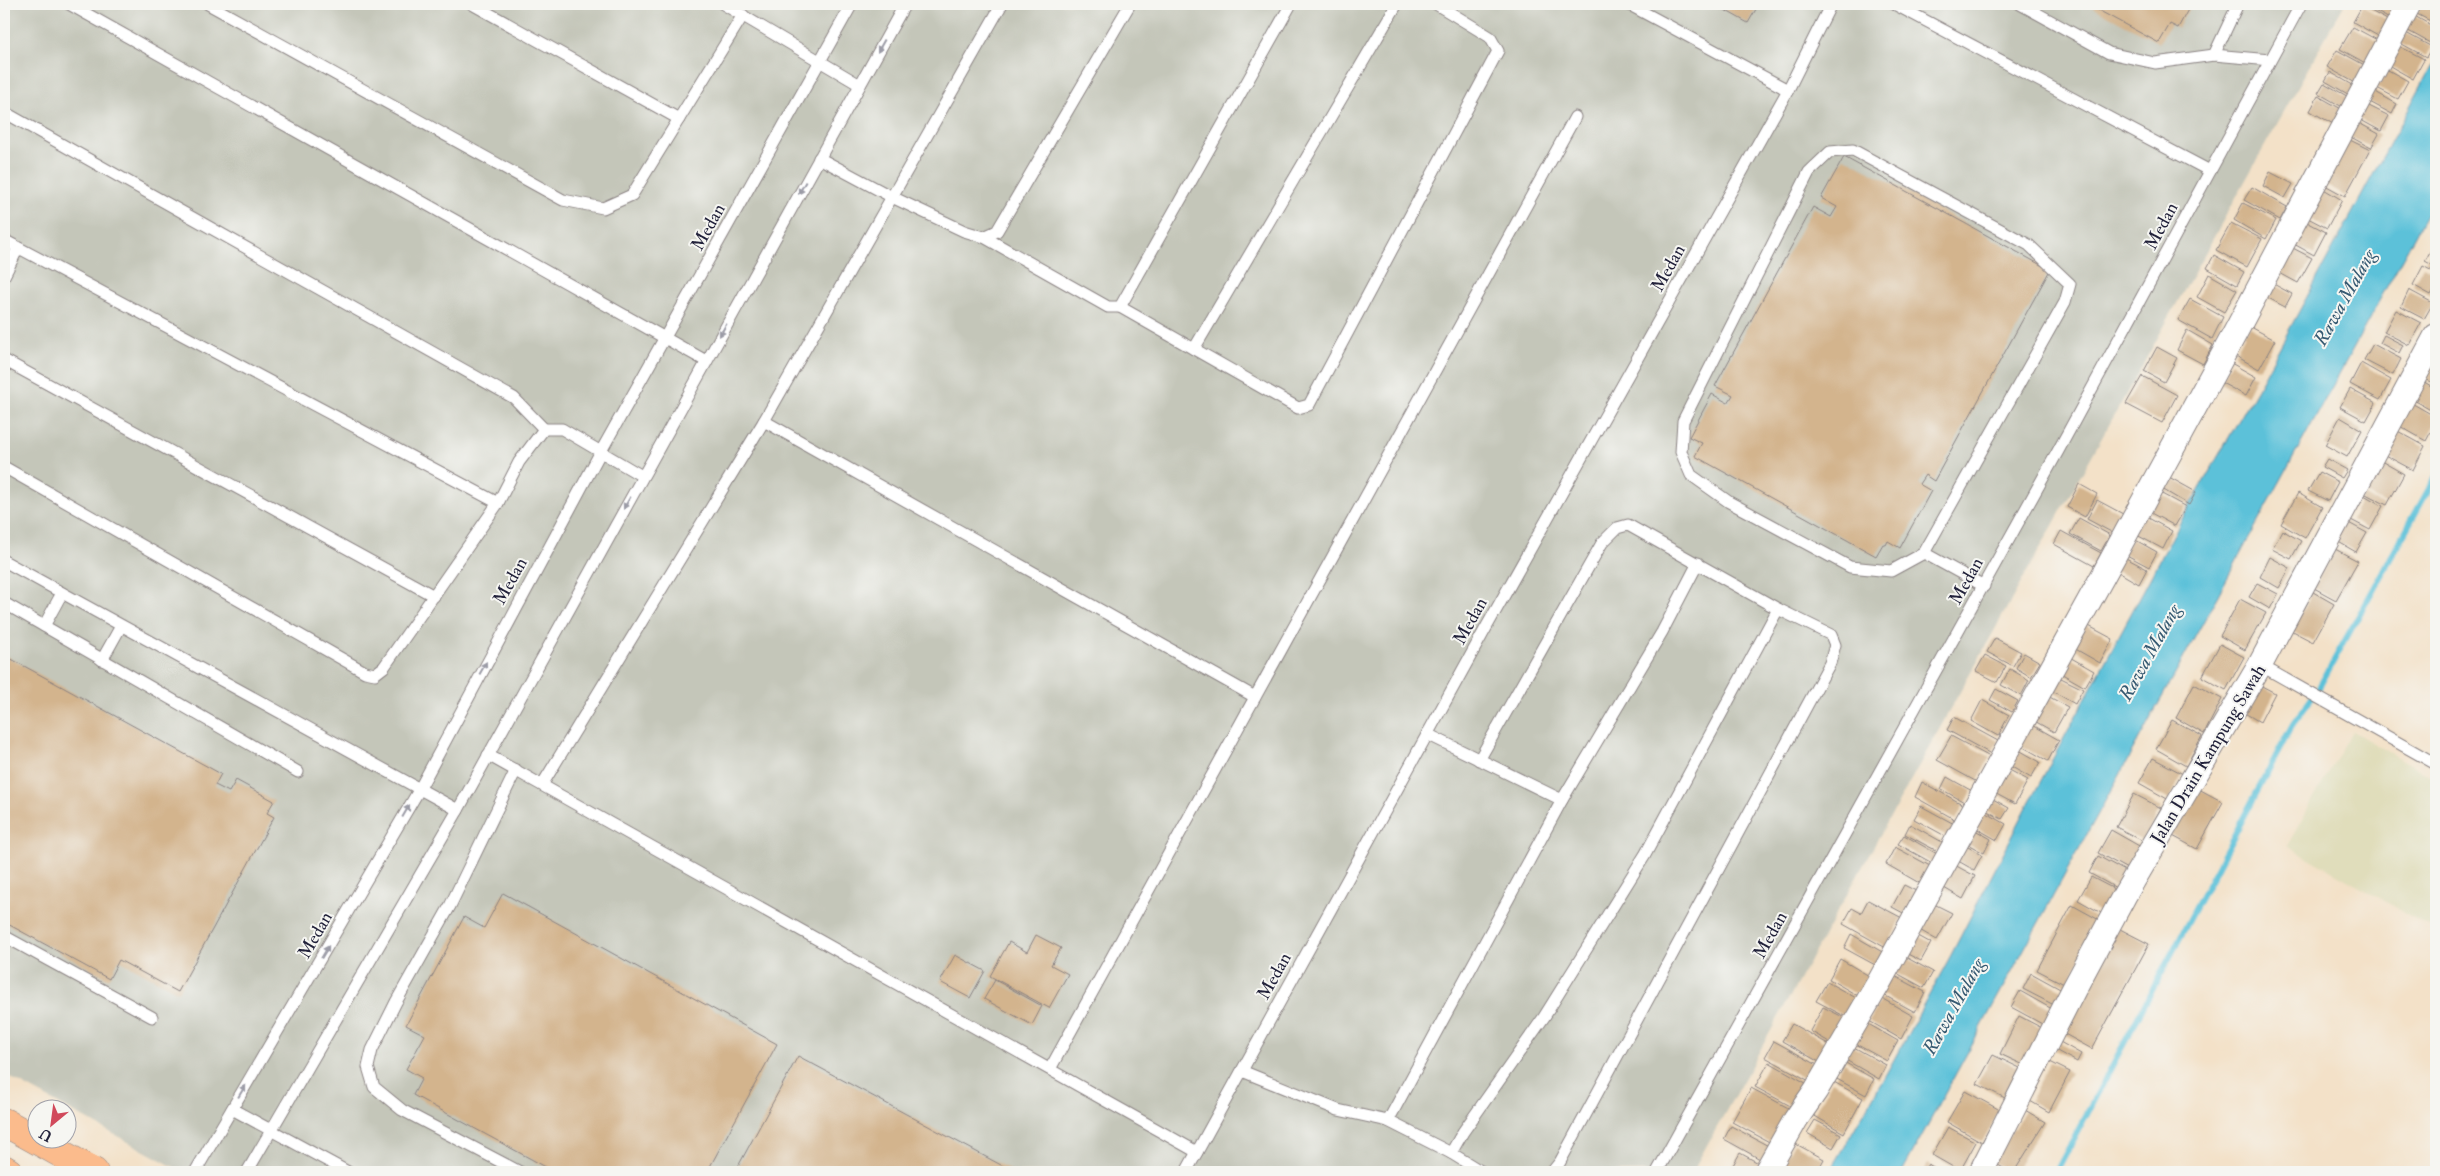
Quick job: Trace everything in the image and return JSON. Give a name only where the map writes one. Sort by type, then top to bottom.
[{"type":"main road","points":[[4,1122],[94,1172]]},
{"type":"main road","points":[[4,1169],[9,1172]]},
{"type":"street","points":[[1766,1172],[1878,984],[2081,617],[2236,333],[2409,4]]},
{"type":"street","name":"Jalan Drain Kampung Sawah","points":[[1981,1172],[2074,988],[2124,896],[2270,671],[2436,336]]},
{"type":"lane","points":[[69,4],[706,361]]},
{"type":"lane","points":[[208,4],[563,200],[603,208],[632,194],[743,15]]},
{"type":"lane","points":[[472,4],[679,119]]},
{"type":"lane","points":[[723,4],[860,85]]},
{"type":"lane","name":"Medan","points":[[195,1172],[331,943],[418,790],[600,453],[666,339],[852,4]]},
{"type":"lane","points":[[247,1172],[458,810],[905,4]]},
{"type":"lane","points":[[542,785],[764,420],[1002,4]]},
{"type":"lane","points":[[984,237],[997,231],[1130,4]]},
{"type":"lane","points":[[1120,307],[1291,4]]},
{"type":"lane","points":[[1194,349],[1396,4]]},
{"type":"lane","points":[[819,158],[892,197],[964,231],[984,237],[1108,307],[1120,307],[1298,408],[1309,405],[1498,51],[1490,37],[1436,4]]},
{"type":"lane","points":[[1628,4],[1788,90]]},
{"type":"lane","name":"Medan","points":[[1186,1172],[1427,734],[1788,90],[1831,4]]},
{"type":"lane","points":[[1894,4],[2210,172]]},
{"type":"lane","points":[[2020,4],[2109,53],[2155,63],[2214,56],[2270,60]]},
{"type":"lane","points":[[2214,56],[2238,4]]},
{"type":"lane","name":"Medan","points":[[1658,1172],[1984,586],[2301,4]]},
{"type":"lane","points":[[4,112],[514,398],[544,429],[562,429],[642,476]]},
{"type":"lane","points":[[1050,1069],[1575,117]]},
{"type":"lane","points":[[1853,150],[2029,245],[2070,284],[2065,302],[1924,553],[1891,571],[1850,567],[1729,502],[1691,475],[1681,452],[1683,421],[1809,172],[1830,152],[1853,150]]},
{"type":"lane","points":[[4,240],[498,503]]},
{"type":"lane","points":[[4,276],[18,248]]},
{"type":"lane","points":[[4,360],[434,596]]},
{"type":"lane","points":[[764,420],[1255,697]]},
{"type":"lane","points":[[4,467],[365,672],[375,674],[384,667],[434,596],[498,503],[519,462],[544,429]]},
{"type":"lane","points":[[1479,760],[1602,543],[1617,528],[1628,525],[1778,609],[1831,636],[1835,645],[1830,663],[1560,1162],[1552,1172]]},
{"type":"lane","points":[[1924,553],[1984,586]]},
{"type":"lane","points":[[4,561],[418,790],[458,810]]},
{"type":"lane","points":[[1388,1121],[1562,800],[1662,632],[1698,563]]},
{"type":"lane","points":[[44,626],[62,593]]},
{"type":"lane","points":[[4,603],[298,772]]},
{"type":"lane","points":[[1451,1153],[1463,1132],[1544,1017],[1645,855],[1778,609]]},
{"type":"lane","points":[[102,660],[120,626]]},
{"type":"lane","points":[[2270,671],[2436,764]]},
{"type":"lane","points":[[1427,734],[1562,800]]},
{"type":"lane","points":[[488,755],[1197,1152]]},
{"type":"lane","points":[[516,770],[450,906],[396,1002],[372,1050],[368,1066],[374,1087],[402,1110],[520,1172]]},
{"type":"lane","points":[[4,936],[152,1017]]},
{"type":"lane","points":[[1242,1071],[1338,1110],[1388,1121],[1451,1153],[1482,1172]]},
{"type":"lane","points":[[232,1109],[348,1172]]},
{"type":"shaded area","points":[[4,4],[2344,4],[1692,1172],[183,1172],[78,1115],[78,1098],[48,1098],[4,1074]]},
{"type":"shaded area","points":[[2352,731],[2436,779],[2436,930],[2287,846]]},
{"type":"water","name":"Rawa Malang","points":[[2436,58],[2436,197],[1902,1172],[1829,1172],[1880,1085],[1951,955],[2030,801],[2182,519],[2262,380]]},
{"type":"building","points":[[1714,4],[1759,4],[1748,23]]},
{"type":"building","points":[[2087,4],[2191,4],[2178,28],[2170,24],[2159,43]]},
{"type":"building","points":[[2368,4],[2381,4],[2399,14],[2395,22],[2366,6]]},
{"type":"building","points":[[2423,4],[2436,4],[2436,24],[2417,14]]},
{"type":"building","points":[[2362,6],[2396,25],[2387,41],[2353,22]]},
{"type":"building","points":[[2411,14],[2436,28],[2430,43],[2403,28]]},
{"type":"building","points":[[2353,27],[2381,42],[2369,65],[2340,49]]},
{"type":"building","points":[[2406,33],[2432,47],[2426,57],[2400,43]]},
{"type":"building","points":[[2399,46],[2424,59],[2413,79],[2388,65]]},
{"type":"building","points":[[2337,50],[2368,67],[2359,85],[2327,67]]},
{"type":"building","points":[[2388,70],[2408,81],[2398,99],[2377,88]]},
{"type":"building","points":[[2330,72],[2358,88],[2353,97],[2325,81]]},
{"type":"building","points":[[2324,83],[2352,99],[2346,109],[2318,93]]},
{"type":"building","points":[[2372,90],[2397,104],[2392,114],[2366,100]]},
{"type":"building","points":[[2318,96],[2345,111],[2337,126],[2310,111]]},
{"type":"building","points":[[2365,104],[2389,116],[2381,131],[2357,118]]},
{"type":"building","points":[[2357,122],[2379,134],[2371,148],[2349,136]]},
{"type":"building","points":[[2348,139],[2370,150],[2345,196],[2323,184]]},
{"type":"building","points":[[1844,157],[2050,270],[1934,481],[1925,475],[1919,484],[1931,491],[1900,548],[1888,541],[1886,545],[1883,544],[1876,556],[1695,456],[1702,443],[1689,437],[1712,394],[1728,403],[1733,395],[1715,386],[1813,207],[1831,217],[1837,207],[1821,198]]},
{"type":"building","points":[[2270,172],[2293,184],[2285,198],[2263,186]]},
{"type":"building","points":[[2252,187],[2287,207],[2280,220],[2244,200]]},
{"type":"building","points":[[2322,188],[2342,200],[2327,228],[2306,217]]},
{"type":"building","points":[[2243,203],[2276,220],[2266,239],[2234,220]]},
{"type":"building","points":[[2305,221],[2326,232],[2314,255],[2292,243]]},
{"type":"building","points":[[2231,223],[2262,239],[2247,267],[2216,250]]},
{"type":"building","points":[[2289,246],[2312,258],[2298,283],[2276,271]]},
{"type":"building","points":[[2433,246],[2436,248],[2436,267],[2425,261]]},
{"type":"building","points":[[2214,255],[2244,272],[2237,285],[2207,268]]},
{"type":"building","points":[[2423,266],[2436,273],[2436,286],[2431,295],[2413,285]]},
{"type":"building","points":[[2209,274],[2237,290],[2224,312],[2197,297]]},
{"type":"building","points":[[2266,280],[2292,294],[2285,307],[2259,293]]},
{"type":"building","points":[[2409,290],[2433,303],[2424,319],[2401,307]]},
{"type":"building","points":[[2190,299],[2223,317],[2212,339],[2178,320]]},
{"type":"building","points":[[2396,310],[2421,323],[2409,345],[2384,332]]},
{"type":"building","points":[[2249,326],[2275,340],[2259,369],[2234,355]]},
{"type":"building","points":[[2187,330],[2213,345],[2203,364],[2177,350]]},
{"type":"building","points":[[2384,335],[2403,345],[2399,353],[2380,343]]},
{"type":"building","points":[[2373,344],[2401,359],[2393,375],[2364,360]]},
{"type":"building","points":[[2157,347],[2177,358],[2164,382],[2144,371]]},
{"type":"building","points":[[2433,361],[2436,363],[2436,385],[2423,378]]},
{"type":"building","points":[[2231,363],[2256,377],[2246,396],[2220,382]]},
{"type":"building","points":[[2361,363],[2391,380],[2380,400],[2350,384]]},
{"type":"building","points":[[2142,376],[2177,395],[2162,423],[2126,404]]},
{"type":"building","points":[[2421,380],[2436,389],[2436,413],[2411,399]]},
{"type":"building","points":[[2350,389],[2376,403],[2366,421],[2340,407]]},
{"type":"building","points":[[2408,401],[2436,417],[2436,422],[2426,441],[2396,424]]},
{"type":"building","points":[[2340,417],[2362,430],[2347,457],[2325,445]]},
{"type":"building","points":[[2394,429],[2425,446],[2413,470],[2381,453]]},
{"type":"building","points":[[2327,459],[2347,470],[2342,478],[2322,467]]},
{"type":"building","points":[[2381,461],[2404,474],[2387,505],[2364,493]]},
{"type":"building","points":[[2319,472],[2338,482],[2328,501],[2308,491]]},
{"type":"building","points":[[2169,477],[2196,492],[2189,505],[2162,489]]},
{"type":"building","points":[[2079,484],[2097,494],[2085,517],[2067,507]]},
{"type":"building","points":[[2160,493],[2186,507],[2175,526],[2149,512]]},
{"type":"building","points":[[2298,493],[2322,507],[2305,538],[2281,524]]},
{"type":"building","points":[[2364,495],[2383,506],[2370,530],[2351,520]]},
{"type":"building","points":[[2097,500],[2123,514],[2113,533],[2087,519]]},
{"type":"building","points":[[2143,515],[2172,531],[2163,549],[2133,533]]},
{"type":"building","points":[[2079,518],[2110,535],[2101,551],[2070,534]]},
{"type":"building","points":[[2345,521],[2367,533],[2356,552],[2335,540]]},
{"type":"building","points":[[2282,530],[2301,541],[2291,559],[2272,549]]},
{"type":"building","points":[[2061,531],[2101,553],[2094,566],[2054,544]]},
{"type":"building","points":[[2132,538],[2157,552],[2149,567],[2123,553]]},
{"type":"building","points":[[2335,549],[2358,561],[2336,600],[2314,588]]},
{"type":"building","points":[[2120,555],[2147,569],[2139,584],[2113,569]]},
{"type":"building","points":[[2270,557],[2290,568],[2279,588],[2260,577]]},
{"type":"building","points":[[2257,583],[2278,594],[2270,609],[2249,597]]},
{"type":"building","points":[[2313,592],[2334,604],[2313,642],[2292,631]]},
{"type":"building","points":[[2240,599],[2266,613],[2245,650],[2220,636]]},
{"type":"building","points":[[2085,624],[2113,639],[2100,663],[2072,647]]},
{"type":"building","points":[[1995,638],[2021,652],[2013,666],[1987,652]]},
{"type":"building","points":[[2220,644],[2244,657],[2226,690],[2202,677]]},
{"type":"building","points":[[2024,653],[2040,662],[2031,677],[2016,668]]},
{"type":"building","points":[[4,655],[221,774],[215,785],[229,792],[236,780],[274,801],[267,813],[274,817],[178,992],[119,960],[109,979],[4,922]]},
{"type":"building","points":[[1985,655],[2006,666],[1997,682],[1976,671]]},
{"type":"building","points":[[2066,655],[2094,671],[2085,687],[2057,671]]},
{"type":"building","points":[[2010,669],[2029,680],[2021,696],[2001,685]]},
{"type":"building","points":[[2057,676],[2083,689],[2075,704],[2049,689]]},
{"type":"building","points":[[2256,683],[2275,693],[2260,722],[2241,711]]},
{"type":"building","points":[[2194,684],[2222,699],[2204,734],[2176,718]]},
{"type":"building","points":[[1996,689],[2018,701],[2012,712],[1990,700]]},
{"type":"building","points":[[2044,694],[2068,707],[2054,732],[2031,719]]},
{"type":"building","points":[[1982,700],[2009,715],[1998,736],[1971,721]]},
{"type":"building","points":[[1954,717],[1998,741],[1991,754],[1947,730]]},
{"type":"building","points":[[2172,720],[2202,736],[2186,766],[2156,749]]},
{"type":"building","points":[[2029,723],[2059,740],[2048,761],[2018,744]]},
{"type":"building","points":[[1951,736],[1990,757],[1977,782],[1937,760]]},
{"type":"building","points":[[2012,746],[2040,762],[2031,778],[2003,762]]},
{"type":"building","points":[[2153,758],[2183,774],[2169,800],[2139,783]]},
{"type":"building","points":[[2000,765],[2028,780],[2015,804],[1987,789]]},
{"type":"building","points":[[1947,777],[1972,791],[1966,803],[1941,789]]},
{"type":"building","points":[[1922,782],[1964,805],[1956,820],[1915,797]]},
{"type":"building","points":[[2195,787],[2223,802],[2197,849],[2169,834]]},
{"type":"building","points":[[1984,794],[2009,808],[2002,819],[1978,806]]},
{"type":"building","points":[[2134,794],[2161,808],[2143,841],[2116,827]]},
{"type":"building","points":[[1921,806],[1956,825],[1949,838],[1914,819]]},
{"type":"building","points":[[1978,808],[2006,824],[1997,840],[1969,824]]},
{"type":"building","points":[[1910,824],[1944,843],[1939,852],[1905,834]]},
{"type":"building","points":[[1968,826],[1991,839],[1984,853],[1960,840]]},
{"type":"building","points":[[2111,830],[2141,847],[2129,870],[2098,853]]},
{"type":"building","points":[[1904,835],[1939,855],[1934,864],[1898,844]]},
{"type":"building","points":[[1961,843],[1982,855],[1974,870],[1953,858]]},
{"type":"building","points":[[1895,847],[1930,866],[1921,884],[1886,864]]},
{"type":"building","points":[[2098,856],[2127,872],[2118,889],[2089,873]]},
{"type":"building","points":[[1949,862],[1975,876],[1963,899],[1937,884]]},
{"type":"building","points":[[2091,877],[2116,890],[2103,914],[2078,900]]},
{"type":"building","points":[[1904,885],[1920,893],[1907,915],[1892,907]]},
{"type":"building","points":[[503,893],[777,1044],[707,1172],[555,1172],[413,1095],[422,1078],[406,1069],[425,1035],[406,1025],[464,917],[484,928]]},
{"type":"building","points":[[1868,900],[1902,918],[1886,948],[1843,924],[1852,908],[1861,913]]},
{"type":"building","points":[[1930,902],[1952,913],[1937,940],[1916,928]]},
{"type":"building","points":[[2072,905],[2101,921],[2066,985],[2037,970]]},
{"type":"building","points":[[2118,928],[2149,944],[2092,1049],[2061,1032]]},
{"type":"building","points":[[1913,933],[1931,943],[1921,961],[1902,951]]},
{"type":"building","points":[[1851,934],[1884,953],[1877,966],[1844,948]]},
{"type":"building","points":[[1036,935],[1061,948],[1051,965],[1068,974],[1049,1008],[990,976],[1009,942],[1027,952]]},
{"type":"building","points":[[1900,954],[1933,972],[1924,988],[1891,970]]},
{"type":"building","points":[[955,955],[985,971],[970,998],[940,982]]},
{"type":"building","points":[[1840,959],[1871,977],[1860,997],[1829,979]]},
{"type":"building","points":[[2031,973],[2062,990],[2054,1005],[2023,989]]},
{"type":"building","points":[[1891,974],[1925,992],[1915,1012],[1880,993]]},
{"type":"building","points":[[995,980],[1042,1006],[1032,1025],[984,999]]},
{"type":"building","points":[[1827,982],[1858,999],[1848,1018],[1816,1001]]},
{"type":"building","points":[[2020,991],[2052,1009],[2044,1025],[2011,1007]]},
{"type":"building","points":[[1881,998],[1913,1016],[1901,1039],[1869,1021]]},
{"type":"building","points":[[1823,1007],[1845,1018],[1831,1043],[1810,1031]]},
{"type":"building","points":[[2019,1016],[2044,1029],[2026,1066],[2000,1054]]},
{"type":"building","points":[[1863,1021],[1898,1041],[1887,1061],[1852,1042]]},
{"type":"building","points":[[1792,1024],[1830,1045],[1821,1063],[1782,1041]]},
{"type":"building","points":[[1774,1041],[1821,1067],[1813,1083],[1765,1057]]},
{"type":"building","points":[[2060,1042],[2081,1054],[2077,1062],[2055,1050]]},
{"type":"building","points":[[1852,1046],[1886,1065],[1879,1079],[1844,1059]]},
{"type":"building","points":[[1993,1055],[2020,1068],[2005,1098],[1977,1084]]},
{"type":"building","points":[[798,1056],[1014,1172],[735,1172]]},
{"type":"building","points":[[1769,1062],[1811,1086],[1798,1110],[1755,1087]]},
{"type":"building","points":[[1844,1062],[1874,1079],[1866,1095],[1835,1078]]},
{"type":"building","points":[[2050,1062],[2070,1072],[2049,1112],[2030,1101]]},
{"type":"building","points":[[1832,1081],[1863,1098],[1844,1133],[1813,1115]]},
{"type":"building","points":[[1751,1088],[1794,1111],[1775,1145],[1732,1122]]},
{"type":"building","points":[[1965,1091],[2000,1110],[1982,1142],[1947,1122]]},
{"type":"building","points":[[2025,1110],[2045,1122],[2014,1172],[2010,1172],[1993,1162]]},
{"type":"building","points":[[1815,1120],[1841,1134],[1833,1148],[1807,1133]]},
{"type":"building","points":[[1731,1126],[1776,1150],[1769,1164],[1724,1139]]},
{"type":"building","points":[[1948,1127],[1976,1142],[1960,1171],[1932,1155]]},
{"type":"building","points":[[1794,1143],[1824,1159],[1817,1172],[1778,1172]]},
{"type":"building","points":[[1740,1153],[1764,1166],[1760,1172],[1729,1172]]},
{"type":"building","points":[[1928,1164],[1942,1172],[1923,1172]]},
{"type":"waterway","points":[[2056,1172],[2293,724],[2317,691],[2436,476]]}]
